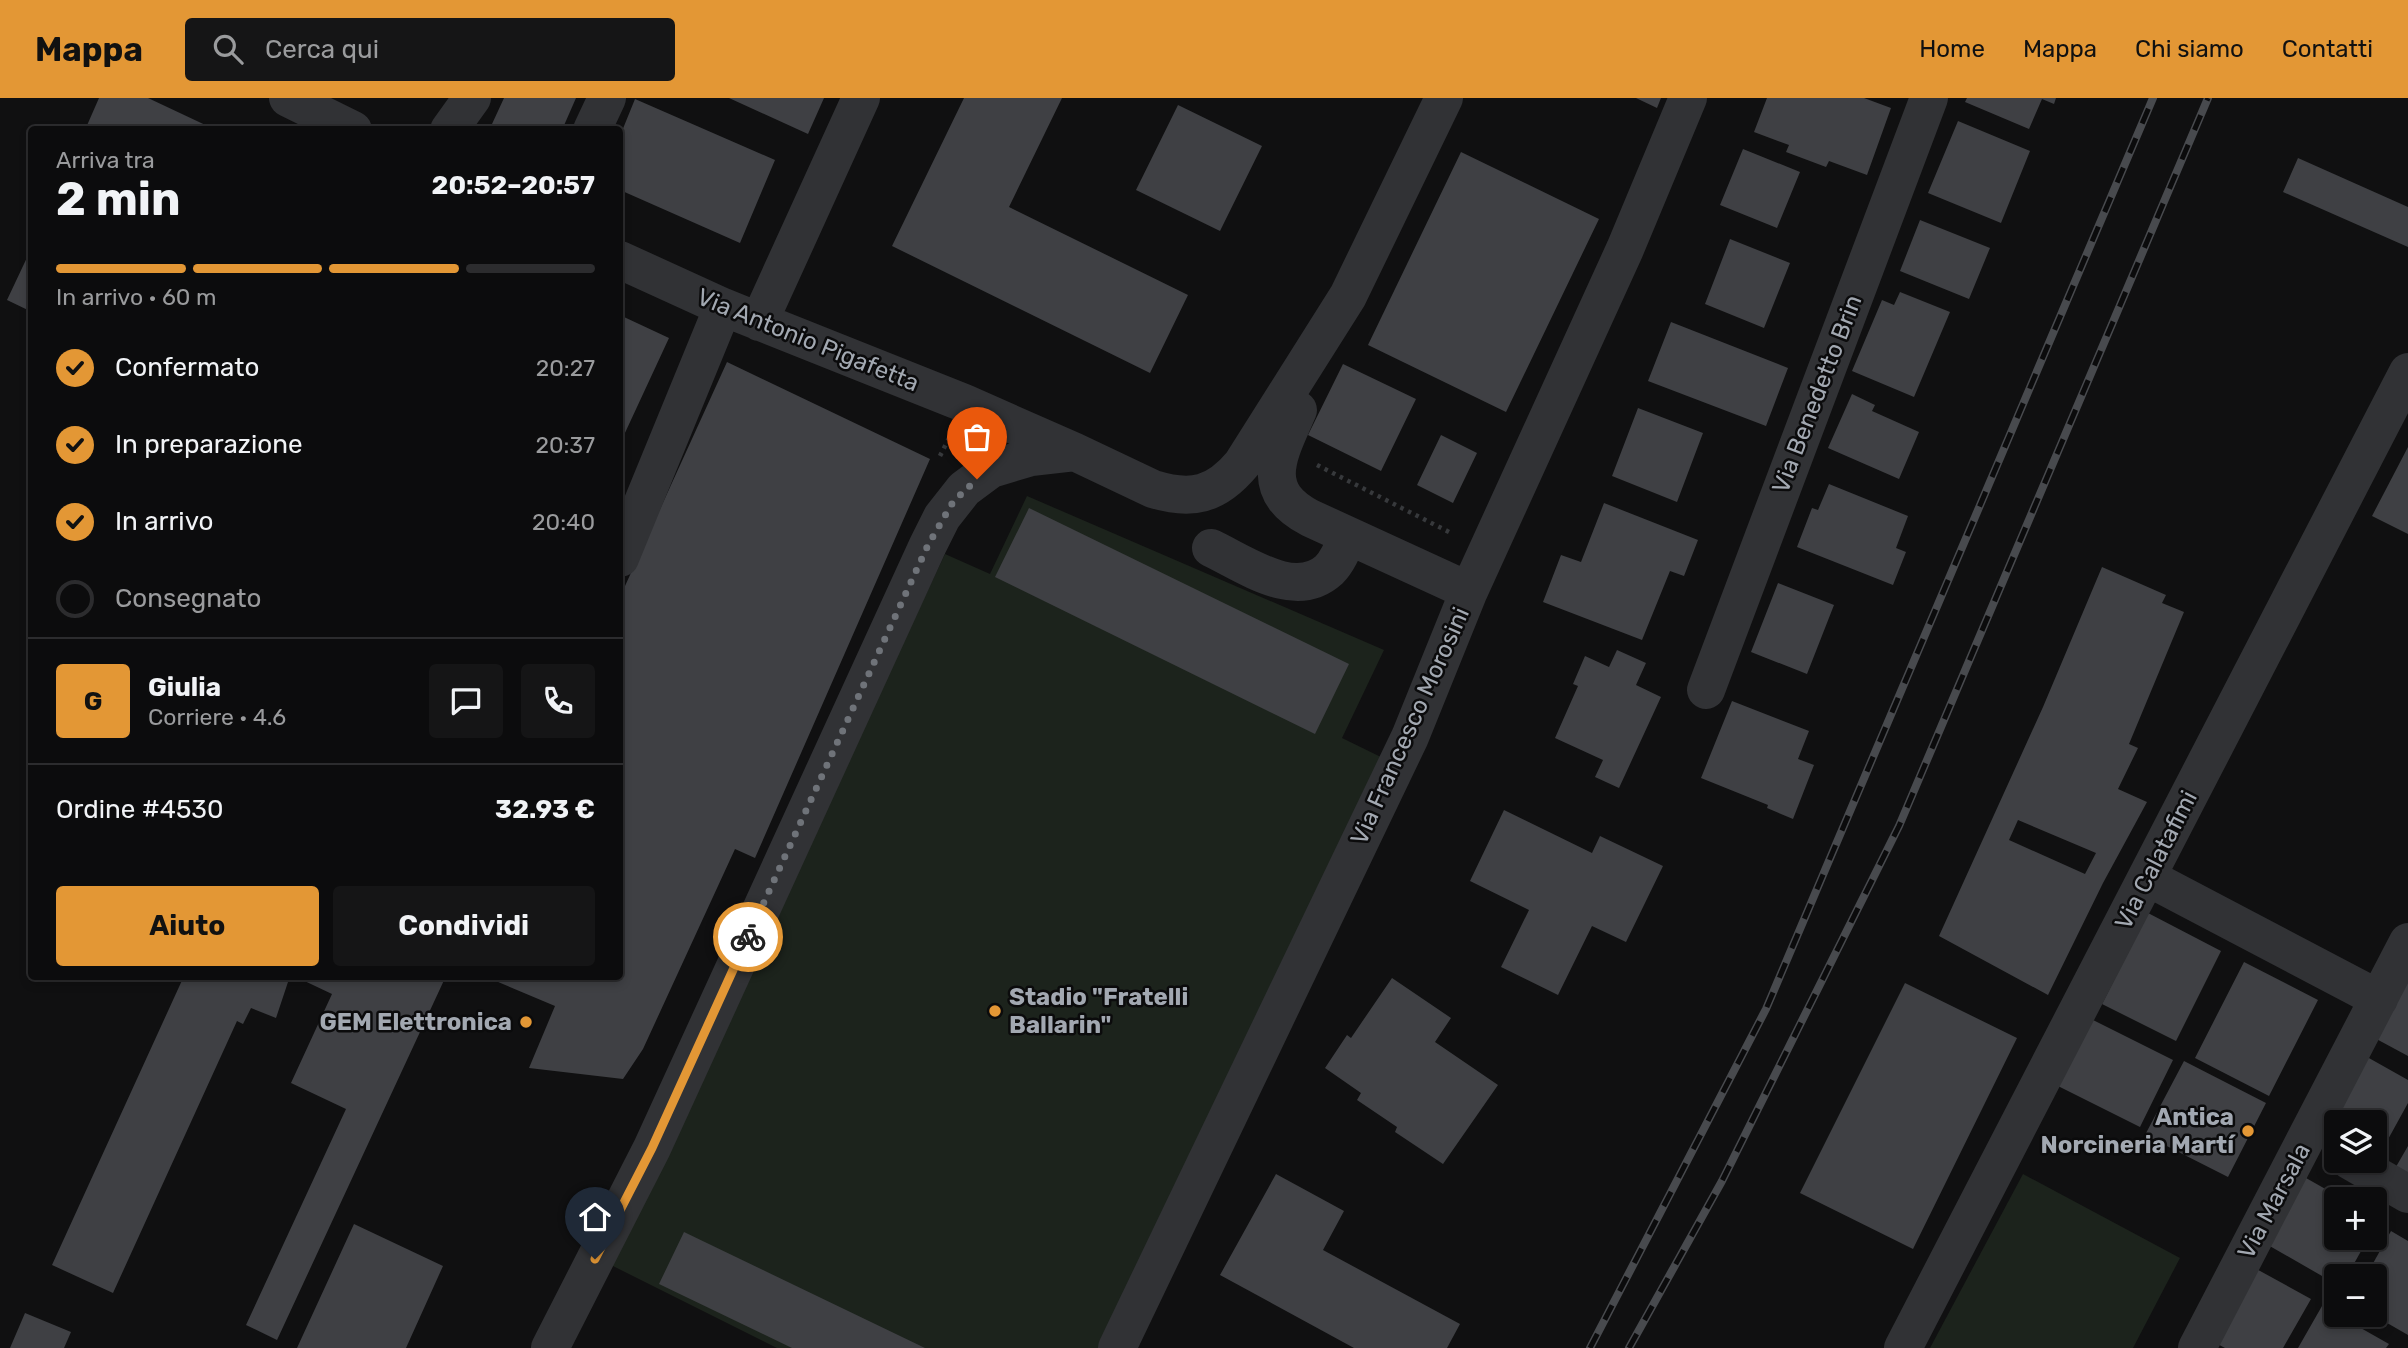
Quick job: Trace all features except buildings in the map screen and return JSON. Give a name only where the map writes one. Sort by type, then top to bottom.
[{"type":"street","points":[[289,98],[345,126]]},
{"type":"street","points":[[452,126],[472,98]]},
{"type":"street","points":[[594,126],[607,98]]},
{"type":"street","points":[[759,322],[861,98]]},
{"type":"street","points":[[1444,98],[1348,296],[1282,447],[1275,471],[1283,496],[1299,513],[1469,591]]},
{"type":"street","name":"Via Francesco Morosini","points":[[1117,1348],[1410,737],[1469,591],[1625,249],[1688,98]]},
{"type":"street","name":"Via Benedetto Brin","points":[[1706,690],[1929,98]]},
{"type":"street","name":"Via Antonio Pigafetta","points":[[623,261],[759,322],[964,403],[1167,493],[1200,494],[1217,488],[1231,478],[1348,296]]},
{"type":"street","points":[[623,551],[723,307]]},
{"type":"street","name":"Via Calatafimi","points":[[1903,1348],[2408,372]]},
{"type":"street","points":[[550,1348],[652,1148],[942,517],[964,489],[991,469],[1031,457],[1075,452]]},
{"type":"street","points":[[1212,548],[1275,578],[1309,581],[1329,569],[1348,536]]},
{"type":"street","points":[[2147,877],[2379,999]]},
{"type":"street","name":"Via Marsala","points":[[2197,1348],[2322,1145],[2379,999],[2408,942]]},
{"type":"street","points":[[2372,1173],[2408,1194]]},
{"type":"path","points":[[1282,447],[1487,552]]},
{"type":"shaded area","name":"Stadio \"Fratelli Ballarin\"","points":[[1027,496],[1384,650],[1342,738],[1385,759],[1098,1348],[777,1348],[609,1264],[945,554],[990,574]]},
{"type":"shaded area","points":[[2023,1174],[2180,1258],[2133,1348],[1930,1348]]},
{"type":"railway","points":[[1590,1348],[1766,1009],[2153,98]]},
{"type":"railway","points":[[1629,1348],[1722,1181],[1899,826],[2208,98]]},
{"type":"way so far","points":[[748,937],[942,517],[964,489],[977,479]]},
{"type":"place","name":"Stadio \"Fratelli Ballarin\"","points":[[995,1011]]},
{"type":"place","name":"GEM Elettronica","points":[[526,1022]]},
{"type":"place","name":"Antica Norcineria Martí","points":[[2248,1131]]},
{"type":"route","points":[[595,1259],[652,1148],[748,937]]}]
